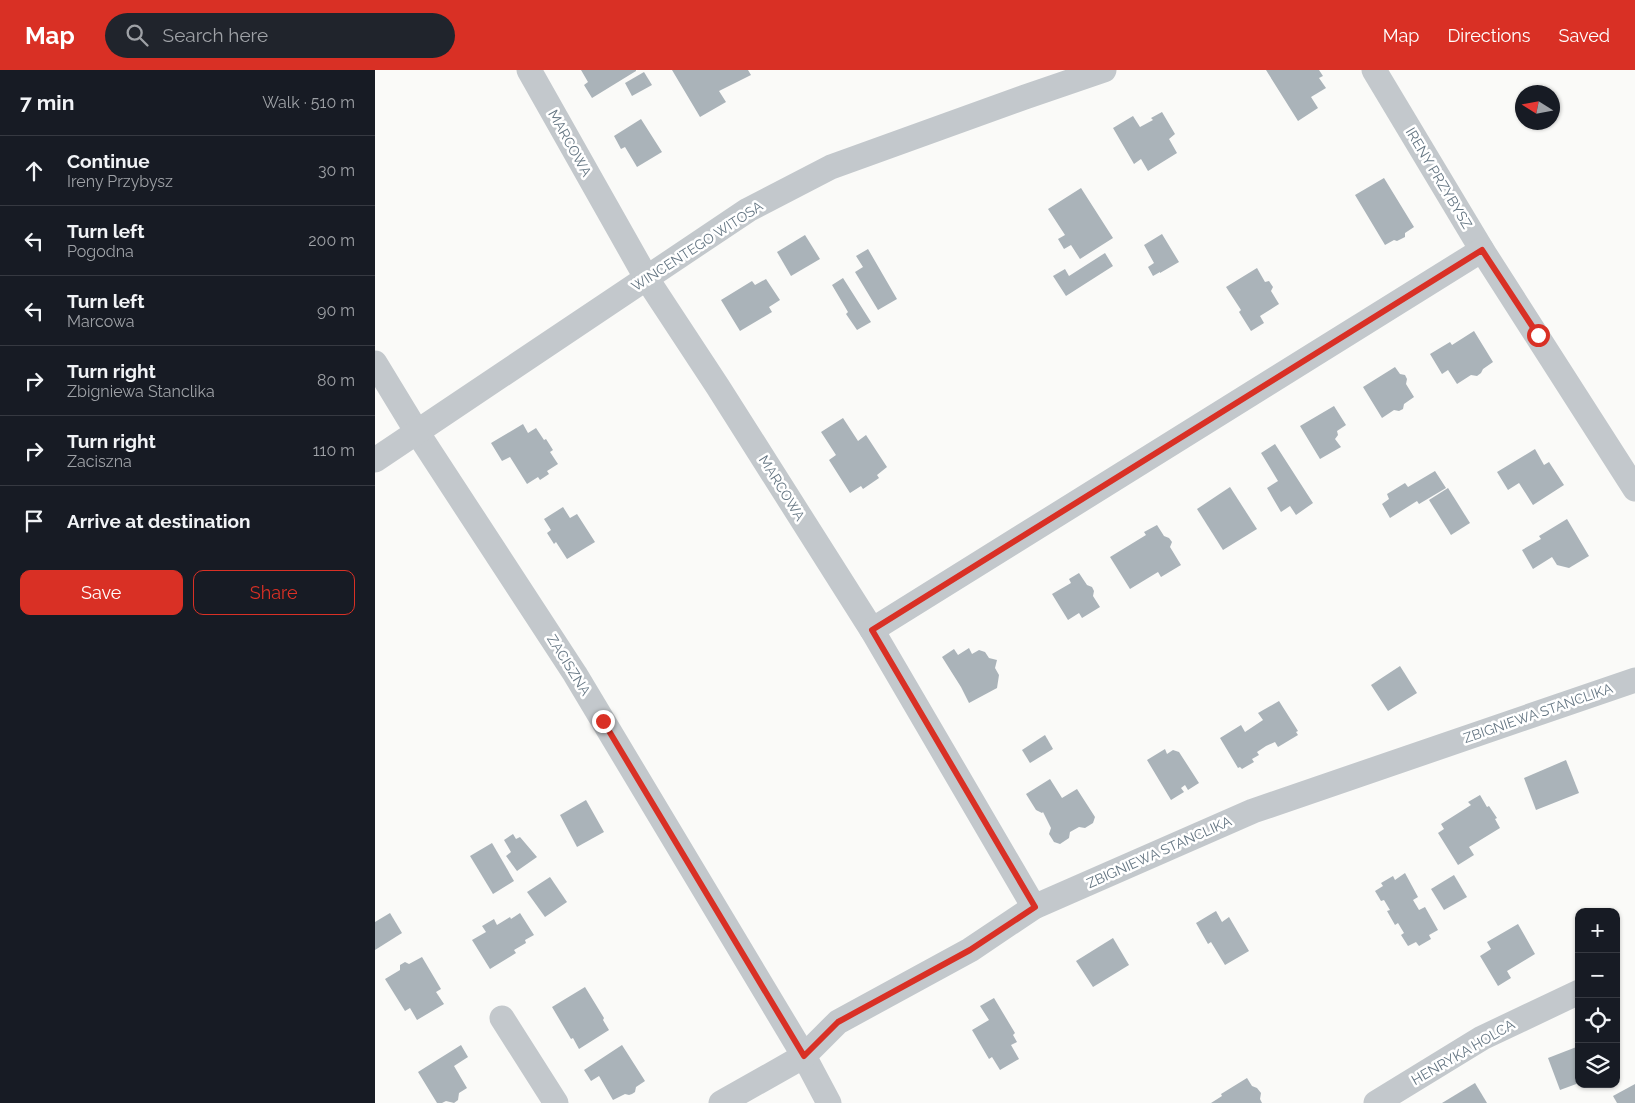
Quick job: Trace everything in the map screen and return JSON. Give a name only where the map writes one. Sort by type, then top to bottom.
[{"type":"street","name":"MARCOWA","points":[[529,70],[647,279],[872,630],[1035,907]]},
{"type":"street","name":"WINCENTEGO WITOSA","points":[[375,460],[748,210],[831,167],[1015,100],[1104,70]]},
{"type":"street","name":"IRENY PRZYBYSZ","points":[[1374,70],[1482,250],[1635,489]]},
{"type":"street","points":[[872,630],[1482,250]]},
{"type":"street","name":"ZACISZNA","points":[[375,363],[417,432],[575,674],[804,1056],[829,1103]]},
{"type":"street","name":"ZBIGNIEWA STANCLIKA","points":[[721,1103],[804,1056],[838,1022],[970,950],[1035,907],[1253,811],[1635,680]]},
{"type":"street","name":"HENRYKA HOLCA","points":[[1376,1103],[1482,1038],[1575,994]]},
{"type":"street","points":[[502,1018],[556,1103]]},
{"type":"building","points":[[581,70],[636,71],[592,98],[584,85],[588,82]]},
{"type":"building","points":[[672,70],[748,70],[751,75],[719,91],[726,102],[700,117]]},
{"type":"building","points":[[1266,70],[1319,70],[1323,76],[1319,78],[1326,88],[1311,97],[1318,108],[1298,121]]},
{"type":"building","points":[[644,72],[652,85],[632,96],[625,83]]},
{"type":"building","points":[[1162,112],[1175,134],[1169,139],[1177,153],[1148,171],[1141,159],[1134,164],[1113,128],[1133,116],[1140,127],[1153,120],[1151,118]]},
{"type":"building","points":[[641,119],[662,152],[637,167],[625,147],[621,149],[614,136]]},
{"type":"building","points":[[1384,178],[1414,227],[1405,233],[1405,237],[1385,245],[1355,195]]},
{"type":"building","points":[[1081,188],[1113,238],[1080,259],[1071,245],[1064,249],[1058,239],[1065,235],[1048,209]]},
{"type":"building","points":[[1162,234],[1179,262],[1153,276],[1148,267],[1154,263],[1144,245]]},
{"type":"building","points":[[805,235],[820,259],[791,276],[777,252]]},
{"type":"building","points":[[868,249],[897,299],[878,310],[855,272],[863,267],[856,256]]},
{"type":"building","points":[[1105,253],[1113,266],[1066,296],[1053,276],[1065,269],[1069,276]]},
{"type":"building","points":[[1257,268],[1265,282],[1269,281],[1273,287],[1271,291],[1279,304],[1260,316],[1264,323],[1251,331],[1239,312],[1241,310],[1226,287]]},
{"type":"building","points":[[843,278],[871,322],[857,330],[846,314],[848,312],[832,285]]},
{"type":"building","points":[[766,279],[780,300],[769,307],[772,312],[740,331],[721,300],[752,281],[755,285]]},
{"type":"building","points":[[1474,331],[1493,362],[1477,376],[1471,375],[1457,384],[1448,370],[1442,374],[1430,354],[1450,342],[1452,345]]},
{"type":"building","points":[[1395,367],[1400,374],[1405,375],[1407,379],[1406,384],[1414,397],[1404,404],[1403,409],[1399,411],[1394,410],[1382,418],[1363,387]]},
{"type":"building","points":[[1334,406],[1346,425],[1337,431],[1338,435],[1335,439],[1341,447],[1320,459],[1300,426]]},
{"type":"building","points":[[843,418],[858,441],[866,435],[887,467],[877,475],[879,478],[863,489],[861,486],[850,493],[829,460],[836,455],[821,432]]},
{"type":"building","points":[[523,424],[528,433],[536,428],[544,440],[546,439],[553,450],[550,452],[558,464],[547,471],[549,474],[540,480],[538,477],[527,484],[510,457],[502,461],[491,443]]},
{"type":"building","points":[[1275,444],[1313,503],[1296,515],[1290,506],[1281,512],[1267,488],[1278,481],[1261,453]]},
{"type":"building","points":[[1535,449],[1544,465],[1549,462],[1564,485],[1533,505],[1519,483],[1508,490],[1497,472]]},
{"type":"building","points":[[1435,471],[1446,488],[1419,504],[1417,501],[1390,518],[1382,504],[1389,499],[1387,494],[1405,483],[1408,487]]},
{"type":"building","points":[[1230,487],[1257,529],[1223,550],[1197,509]]},
{"type":"building","points":[[1448,488],[1470,523],[1451,535],[1429,500]]},
{"type":"building","points":[[563,507],[570,518],[577,514],[595,542],[567,559],[556,542],[554,544],[547,533],[551,530],[544,519]]},
{"type":"building","points":[[1567,519],[1589,556],[1569,568],[1557,565],[1552,557],[1533,569],[1522,550],[1541,539],[1539,536]]},
{"type":"building","points":[[1157,525],[1164,536],[1172,542],[1170,547],[1181,565],[1161,577],[1158,572],[1130,589],[1110,557],[1146,535],[1144,532]]},
{"type":"building","points":[[1079,573],[1087,585],[1092,587],[1094,591],[1093,596],[1100,607],[1082,618],[1079,613],[1068,620],[1052,594],[1071,583],[1069,579]]},
{"type":"building","points":[[969,648],[972,654],[979,650],[985,652],[989,658],[997,660],[995,668],[999,675],[997,688],[969,703],[942,657],[954,649],[958,655]]},
{"type":"building","points":[[1400,666],[1417,693],[1388,711],[1371,685]]},
{"type":"building","points":[[1279,701],[1298,731],[1296,732],[1298,735],[1278,747],[1275,742],[1266,746],[1257,752],[1259,755],[1252,759],[1254,762],[1242,769],[1238,768],[1220,738],[1241,725],[1245,732],[1263,720],[1258,713]]},
{"type":"building","points":[[1045,735],[1053,749],[1030,763],[1022,750]]},
{"type":"building","points":[[1165,749],[1167,754],[1173,750],[1179,752],[1199,783],[1188,790],[1185,785],[1181,788],[1184,792],[1171,800],[1147,760]]},
{"type":"building","points":[[1566,760],[1579,793],[1536,810],[1524,778]]},
{"type":"building","points":[[1050,779],[1062,798],[1077,789],[1095,817],[1093,823],[1085,828],[1079,827],[1070,832],[1069,838],[1060,844],[1054,842],[1049,834],[1051,828],[1043,812],[1036,810],[1026,794]]},
{"type":"building","points":[[1480,795],[1487,807],[1489,806],[1497,818],[1495,819],[1500,828],[1469,847],[1474,855],[1458,865],[1438,833],[1444,829],[1441,824],[1471,805],[1468,802]]},
{"type":"building","points":[[586,800],[604,832],[577,847],[560,815]]},
{"type":"building","points":[[513,834],[516,839],[520,837],[537,857],[517,871],[506,856],[511,852],[504,840]]},
{"type":"building","points":[[492,843],[514,881],[493,894],[470,856]]},
{"type":"building","points":[[1405,873],[1418,897],[1413,900],[1419,910],[1425,907],[1438,930],[1429,935],[1431,939],[1419,946],[1416,942],[1408,946],[1401,935],[1404,933],[1398,923],[1395,925],[1387,911],[1390,910],[1375,891],[1383,886],[1381,883],[1393,876],[1395,880]]},
{"type":"building","points":[[1454,875],[1467,897],[1444,910],[1431,889]]},
{"type":"building","points":[[550,877],[567,902],[545,917],[527,892]]},
{"type":"building","points":[[1216,911],[1222,922],[1229,917],[1249,951],[1225,965],[1211,942],[1208,944],[1196,923]]},
{"type":"building","points":[[390,913],[402,933],[375,950],[375,922]]},
{"type":"building","points":[[520,913],[534,935],[525,940],[526,943],[514,950],[516,953],[490,969],[472,940],[486,932],[482,926],[494,919],[497,925]]},
{"type":"building","points":[[1518,924],[1535,954],[1507,971],[1511,978],[1498,986],[1480,956],[1491,949],[1487,942]]},
{"type":"building","points":[[1113,938],[1129,965],[1093,987],[1076,961]]},
{"type":"building","points":[[422,957],[441,989],[436,992],[444,1004],[417,1020],[410,1008],[405,1011],[385,979],[400,970],[400,965],[405,962],[409,964]]},
{"type":"building","points":[[585,987],[609,1030],[579,1049],[552,1007]]},
{"type":"building","points":[[994,998],[1015,1033],[1013,1035],[1017,1042],[1011,1045],[1019,1059],[1000,1070],[992,1057],[989,1059],[972,1030],[989,1020],[980,1006]]},
{"type":"building","points":[[461,1045],[468,1057],[454,1066],[467,1088],[459,1093],[458,1100],[454,1103],[446,1101],[437,1103],[418,1072]]},
{"type":"building","points":[[622,1045],[645,1081],[636,1087],[635,1092],[632,1094],[625,1094],[613,1100],[599,1076],[591,1081],[584,1070]]},
{"type":"building","points":[[1575,1048],[1575,1084],[1560,1090],[1548,1058]]},
{"type":"building","points":[[1247,1078],[1252,1086],[1261,1093],[1260,1099],[1262,1103],[1211,1103],[1222,1096],[1221,1094]]},
{"type":"building","points":[[1475,1083],[1487,1103],[1442,1103]]},
{"type":"building","points":[[1635,1084],[1635,1103],[1617,1103],[1613,1096]]},
{"type":"route","points":[[603,721],[804,1056],[838,1022],[970,950],[1035,907],[872,630],[1482,250],[1538,335]]}]
